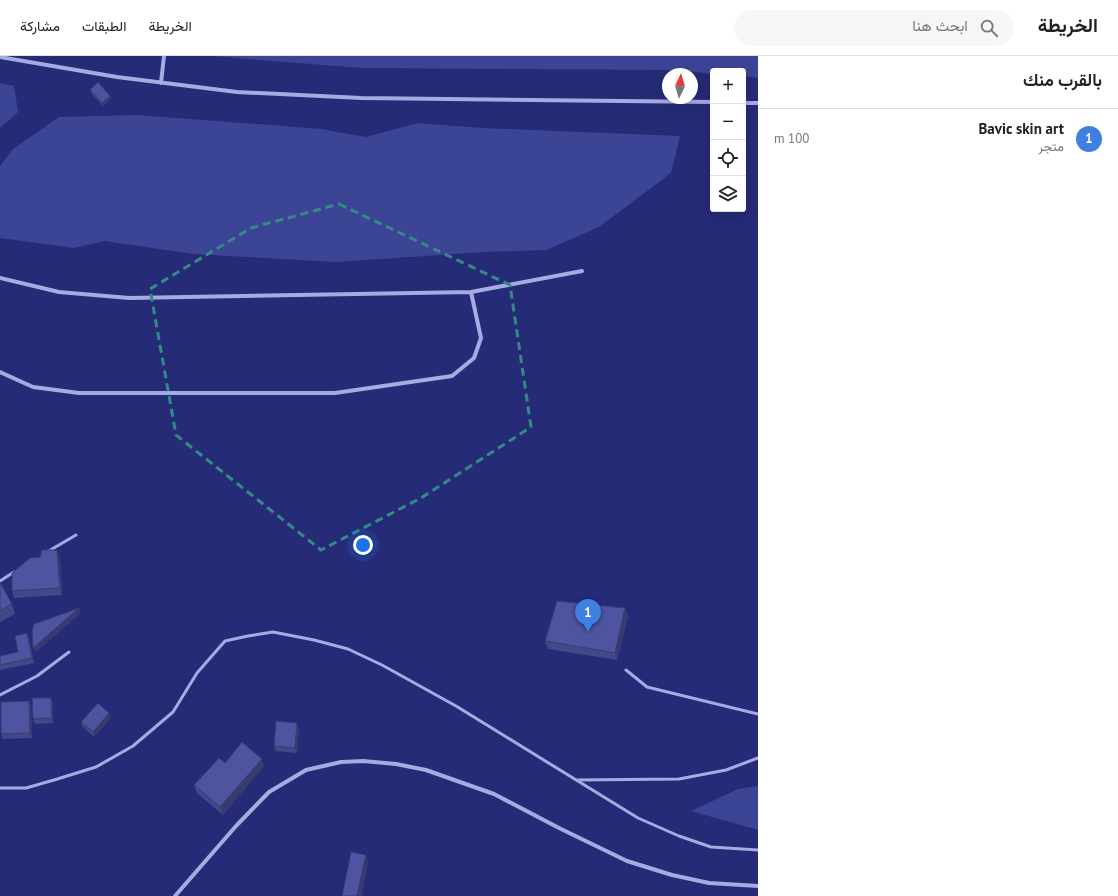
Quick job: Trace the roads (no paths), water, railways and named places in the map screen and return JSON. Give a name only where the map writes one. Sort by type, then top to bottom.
[{"type":"street","points":[[161,83],[164,56]]},
{"type":"street","points":[[0,57],[117,77],[237,92],[361,98],[710,102]]},
{"type":"street","points":[[746,103],[758,103]]},
{"type":"street","points":[[0,278],[59,292],[129,298],[471,292],[582,271]]},
{"type":"street","points":[[0,372],[33,387],[79,393],[335,393],[452,376],[474,358],[481,338],[471,292]]},
{"type":"street","points":[[176,896],[236,826],[269,792],[306,770],[341,762],[363,761],[396,764],[426,770],[494,794],[627,861],[672,875],[709,884],[758,886]]},
{"type":"lane","points":[[45,553],[76,535]]},
{"type":"lane","points":[[0,581],[17,570]]},
{"type":"lane","points":[[0,788],[26,788],[96,767],[133,746],[173,712],[197,673],[225,641],[273,632],[314,640],[348,649],[382,664],[456,706],[638,818],[679,836],[711,847],[758,850]]},
{"type":"lane","points":[[0,695],[37,676],[70,652]]},
{"type":"lane","points":[[626,670],[647,687],[758,714]]},
{"type":"lane","points":[[576,780],[679,779],[726,770],[758,758]]},
{"type":"place","name":"Bavic skin art","points":[[588,632]]}]
